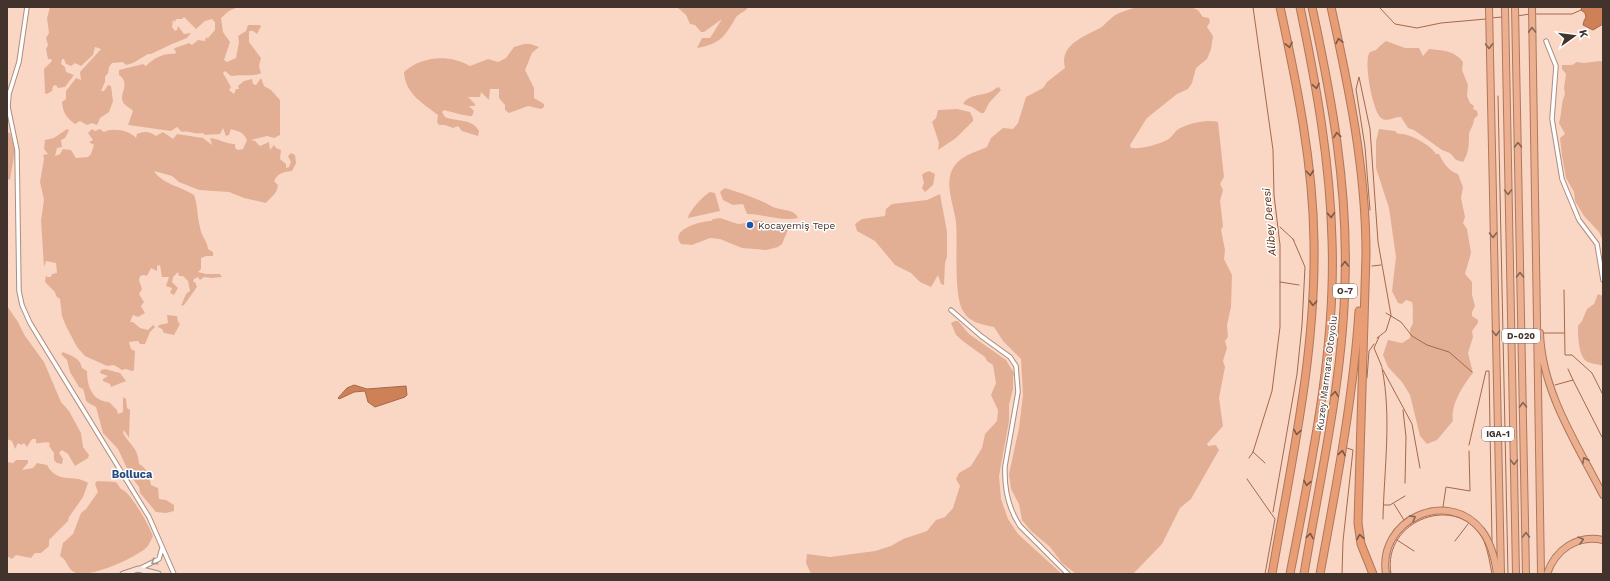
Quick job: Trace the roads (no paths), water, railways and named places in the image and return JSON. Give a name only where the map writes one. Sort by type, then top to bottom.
[{"type":"highway","points":[[1272,574],[1308,357],[1312,315],[1314,256],[1312,204],[1307,145],[1298,90],[1280,7]]},
{"type":"highway","name":"Kuzey Marmara Otoyolu","points":[[1290,574],[1325,373],[1331,313],[1333,260],[1330,193],[1324,138],[1300,7]]},
{"type":"highway","name":"Kuzey Marmara Otoyolu","points":[[1304,574],[1336,386],[1345,277],[1341,164],[1330,91],[1312,7]]},
{"type":"highway","points":[[1331,7],[1352,110],[1365,222],[1366,254],[1358,523],[1361,544],[1373,574]]},
{"type":"highway","name":"IGA-1","points":[[1489,7],[1501,574]]},
{"type":"highway","name":"D-020","points":[[1505,7],[1516,574]]},
{"type":"highway","name":"D-020","points":[[1515,7],[1526,574]]},
{"type":"highway","points":[[1532,7],[1541,574]]},
{"type":"highway","points":[[1320,574],[1348,419],[1355,368],[1360,303],[1363,204]]},
{"type":"highway","points":[[1536,290],[1542,352],[1551,388],[1559,409],[1603,495]]},
{"type":"highway","points":[[1386,574],[1386,555],[1388,546],[1395,533],[1413,517],[1438,511],[1460,514],[1479,528],[1491,549],[1497,574]]},
{"type":"highway","points":[[1546,574],[1554,558],[1570,544],[1585,539],[1603,540]]},
{"type":"main road","points":[[123,574],[138,569],[158,574]]},
{"type":"street","points":[[27,7],[18,62],[9,94],[8,107],[17,150],[19,277],[22,306],[30,323],[149,517],[174,574]]},
{"type":"street","points":[[1546,41],[1556,66],[1552,119],[1562,179],[1579,220],[1597,244],[1603,280]]},
{"type":"street","points":[[951,310],[981,336],[1010,357],[1016,366],[1018,392],[1005,472],[1008,499],[1014,518],[1020,526],[1068,574]]},
{"type":"street","points":[[138,569],[159,559],[163,547]]},
{"type":"waterway","name":"Alibey Deresi","points":[[1249,458],[1253,452],[1272,391],[1280,327],[1280,245],[1274,195],[1273,150],[1253,7]]},
{"type":"waterway","points":[[1379,7],[1395,24],[1417,28],[1441,23],[1486,19]]},
{"type":"waterway","points":[[1535,14],[1572,14],[1581,10]]},
{"type":"waterway","points":[[1517,16],[1530,14]]},
{"type":"waterway","points":[[1491,18],[1502,17]]},
{"type":"waterway","points":[[1370,210],[1365,147],[1356,89],[1359,77],[1370,129],[1378,242],[1391,315],[1386,331],[1377,338]]},
{"type":"waterway","points":[[1498,96],[1508,574]]},
{"type":"waterway","points":[[1280,227],[1294,240]]},
{"type":"waterway","points":[[1273,512],[1297,374],[1302,325],[1305,267],[1293,239]]},
{"type":"waterway","points":[[1372,266],[1381,265]]},
{"type":"waterway","points":[[1280,282],[1299,285]]},
{"type":"waterway","points":[[1564,290],[1565,355],[1572,355],[1592,373],[1603,395]]},
{"type":"waterway","points":[[1386,313],[1401,322],[1412,336],[1427,345],[1449,352],[1472,372]]},
{"type":"waterway","points":[[1544,333],[1564,333]]},
{"type":"waterway","points":[[1379,337],[1374,348],[1382,367]]},
{"type":"waterway","points":[[1367,378],[1369,351],[1374,344]]},
{"type":"waterway","points":[[1382,368],[1387,405],[1387,443],[1383,519]]},
{"type":"waterway","points":[[1555,385],[1573,380],[1568,369]]},
{"type":"waterway","points":[[1383,370],[1412,424],[1420,468]]},
{"type":"waterway","points":[[1469,445],[1486,371],[1489,371],[1492,541]]},
{"type":"waterway","points":[[1573,380],[1603,439]]},
{"type":"waterway","points":[[1403,410],[1406,437],[1405,483]]},
{"type":"waterway","points":[[1342,574],[1343,541],[1353,450],[1347,448]]},
{"type":"waterway","points":[[1443,507],[1446,487],[1470,491],[1469,451]]},
{"type":"waterway","points":[[1253,452],[1265,463]]},
{"type":"waterway","points":[[1247,479],[1275,519],[1265,574]]},
{"type":"waterway","points":[[1384,505],[1390,505],[1405,496]]},
{"type":"waterway","points":[[1394,504],[1404,520]]},
{"type":"waterway","points":[[1391,574],[1391,555],[1398,539],[1410,526],[1425,518],[1441,515],[1458,517],[1473,526],[1484,541],[1492,574]]},
{"type":"waterway","points":[[1469,516],[1477,521],[1487,533]]},
{"type":"waterway","points":[[1455,541],[1468,524]]},
{"type":"waterway","points":[[1397,540],[1414,551]]},
{"type":"place","name":"Kocayemiş Tepe","points":[[750,225]]},
{"type":"district","name":"Bolluca","points":[[132,474]]}]
